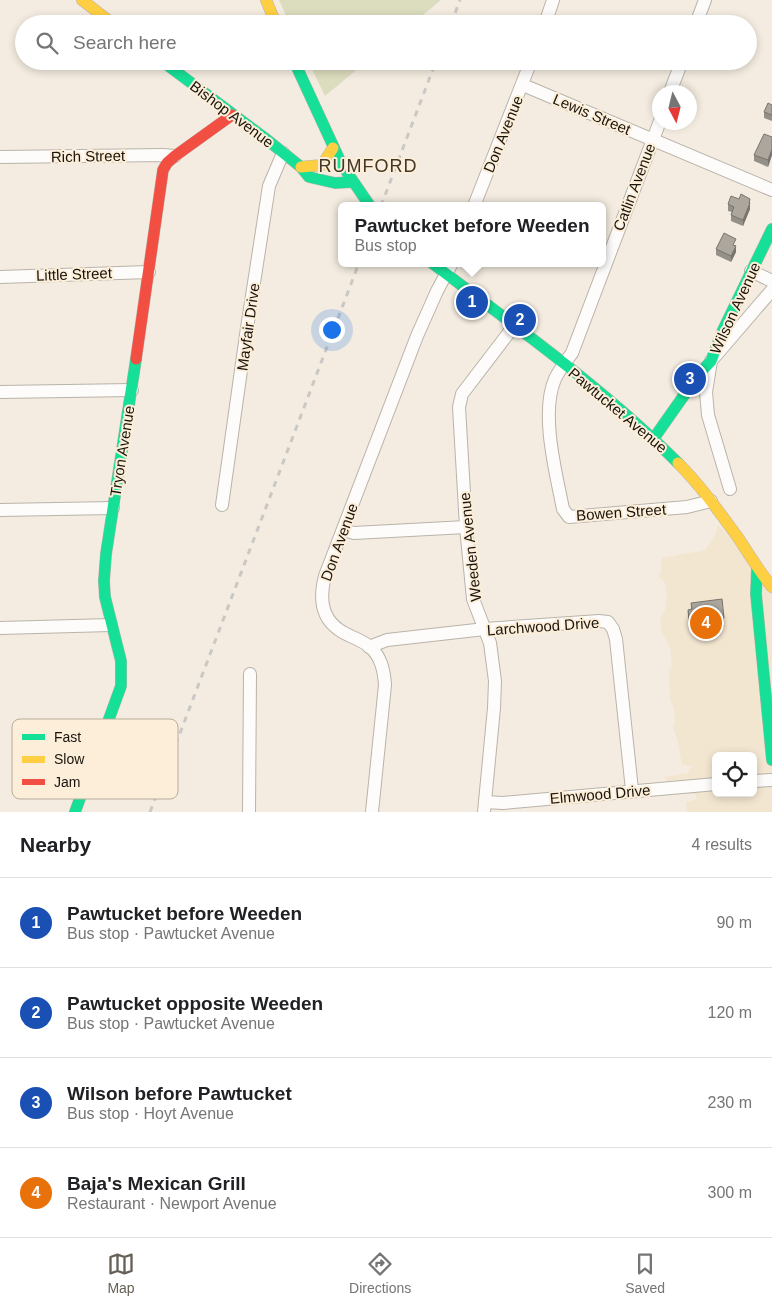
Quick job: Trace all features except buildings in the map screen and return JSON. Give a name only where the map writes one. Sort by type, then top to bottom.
[{"type":"street","points":[[82,0],[101,15]]},
{"type":"street","points":[[266,0],[272,15]]},
{"type":"street","points":[[547,15],[553,0]]},
{"type":"street","points":[[699,15],[705,0]]},
{"type":"street","name":"Bishop Avenue","points":[[174,70],[301,167],[309,177],[335,183],[353,182]]},
{"type":"street","points":[[298,70],[333,148],[367,202]]},
{"type":"street","name":"Don Avenue","points":[[476,202],[528,70]]},
{"type":"street","points":[[673,85],[679,70]]},
{"type":"street","name":"Lewis Street","points":[[523,85],[772,190]]},
{"type":"street","name":"Tryon Avenue","points":[[109,719],[121,686],[121,661],[105,598],[106,554],[132,390],[163,170],[167,163],[232,114]]},
{"type":"street","name":"Catlin Avenue","points":[[606,262],[656,130]]},
{"type":"street","points":[[301,167],[322,165],[333,148]]},
{"type":"street","name":"Mayfair Drive","points":[[222,505],[269,186],[283,153]]},
{"type":"street","name":"Rich Street","points":[[0,157],[176,156]]},
{"type":"street","name":"Wilson Avenue","points":[[654,438],[699,374],[711,361],[723,330],[772,229]]},
{"type":"street","name":"Catlin Avenue","points":[[564,364],[572,353],[604,267]]},
{"type":"street","name":"Don Avenue","points":[[372,812],[385,685],[384,671],[379,659],[369,646],[337,628],[326,616],[322,602],[322,589],[325,576],[417,336],[449,269]]},
{"type":"street","name":"Pawtucket Avenue","points":[[449,269],[514,326],[622,409],[654,438],[711,501],[772,588]]},
{"type":"street","points":[[751,271],[772,281]]},
{"type":"street","name":"Little Street","points":[[0,277],[149,272]]},
{"type":"street","points":[[730,489],[708,415],[706,392],[711,361],[772,290]]},
{"type":"street","name":"Weeden Avenue","points":[[484,807],[495,680],[490,643],[473,599],[466,527],[459,406],[462,394],[514,326]]},
{"type":"street","name":"Bowen Street","points":[[564,364],[554,380],[550,404],[550,433],[562,509],[569,517],[688,507],[711,501]]},
{"type":"street","points":[[0,392],[132,390]]},
{"type":"street","points":[[0,510],[113,508]]},
{"type":"street","points":[[343,530],[354,534],[466,527]]},
{"type":"street","points":[[757,569],[756,594],[772,760]]},
{"type":"street","name":"Larchwood Drive","points":[[369,646],[387,640],[485,629],[599,621],[608,622],[614,629],[616,639],[632,790]]},
{"type":"street","points":[[0,628],[111,625]]},
{"type":"street","points":[[762,657],[772,638]]},
{"type":"street","points":[[249,812],[250,674]]},
{"type":"street","points":[[757,781],[772,780]]},
{"type":"street","name":"Elmwood Drive","points":[[484,807],[503,803],[632,790],[712,784]]},
{"type":"street","name":"Tryon Avenue","points":[[75,812],[80,799]]},
{"type":"shaded area","points":[[718,525],[772,581],[772,812],[687,812],[686,802],[697,799],[696,795],[691,793],[666,793],[668,785],[664,777],[688,773],[692,766],[682,765],[673,727],[675,723],[674,709],[670,700],[669,670],[672,665],[670,647],[662,633],[660,620],[665,610],[667,597],[665,583],[658,576],[661,572],[662,558],[705,550],[715,535]]},
{"type":"green space","points":[[279,0],[441,0],[423,15],[286,15]]},
{"type":"green space","points":[[312,70],[356,70],[325,96]]},
{"type":"railway","points":[[454,15],[460,0]]},
{"type":"railway","points":[[383,202],[433,70]]},
{"type":"railway","points":[[178,738],[357,267]]},
{"type":"railway","points":[[150,812],[155,799]]},
{"type":"traffic: fast","points":[[174,70],[266,139],[301,167],[309,177],[335,183],[353,182]]},
{"type":"traffic: fast","points":[[298,70],[342,165],[367,202]]},
{"type":"traffic: fast","points":[[654,438],[699,374],[711,361],[723,330],[772,229]]},
{"type":"traffic: fast","points":[[437,267],[620,409],[678,463]]},
{"type":"traffic: fast","points":[[109,719],[121,686],[121,661],[105,597],[106,554],[136,359]]},
{"type":"traffic: fast","points":[[757,569],[756,594],[772,760]]},
{"type":"traffic: fast","points":[[75,812],[80,799]]},
{"type":"traffic: slow","points":[[82,0],[101,15]]},
{"type":"traffic: slow","points":[[266,0],[272,15]]},
{"type":"traffic: slow","points":[[301,167],[322,165],[333,148]]},
{"type":"traffic: slow","points":[[678,463],[695,481],[739,539],[772,587]]},
{"type":"traffic: jam","points":[[136,359],[163,170],[167,163],[175,156],[232,115]]},
{"type":"place","name":"Pawtucket before Weeden","points":[[472,302]]},
{"type":"place","name":"Pawtucket opposite Weeden","points":[[520,320]]},
{"type":"place","name":"Wilson before Pawtucket","points":[[690,379]]},
{"type":"place","name":"Baja's Mexican Grill","points":[[706,623]]},
{"type":"district","name":"RUMFORD","points":[[368,166]]}]
